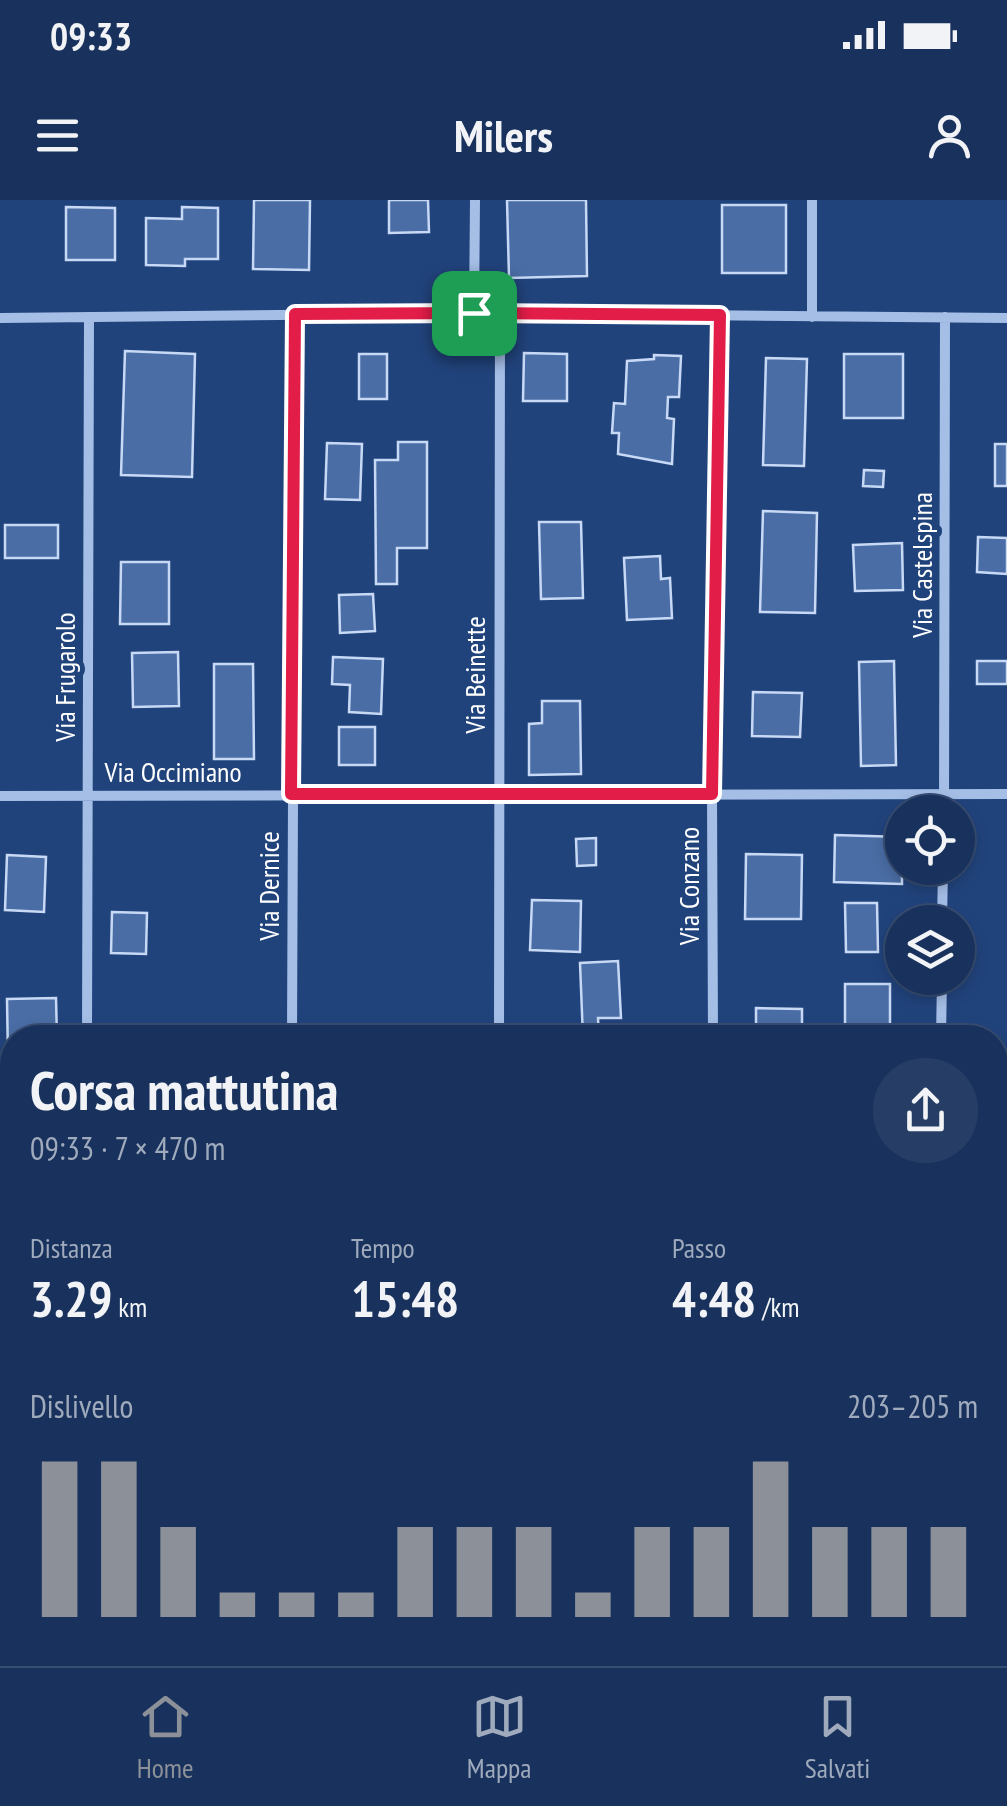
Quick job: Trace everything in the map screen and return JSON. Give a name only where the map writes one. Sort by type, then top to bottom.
[{"type":"street","points":[[474,313],[475,200]]},
{"type":"street","points":[[812,200],[812,316]]},
{"type":"street","points":[[0,318],[474,313],[1007,318]]},
{"type":"street","name":"Via Beinette","points":[[499,1025],[500,313]]},
{"type":"street","name":"Via Dernice","points":[[292,1025],[295,314]]},
{"type":"street","name":"Via Conzano","points":[[713,1025],[712,794],[720,315]]},
{"type":"street","name":"Via Frugarolo","points":[[87,1025],[89,317]]},
{"type":"street","name":"Via Castelspina","points":[[944,794],[945,318]]},
{"type":"street","name":"Via Occimiano","points":[[0,796],[1007,794]]},
{"type":"street","points":[[941,1025],[942,995]]},
{"type":"building","points":[[254,200],[310,200],[309,270],[253,269]]},
{"type":"building","points":[[389,200],[428,200],[429,232],[389,233]]},
{"type":"building","points":[[507,200],[586,200],[587,276],[509,278]]},
{"type":"building","points":[[722,205],[786,205],[786,273],[722,273]]},
{"type":"building","points":[[66,207],[115,208],[115,260],[66,260]]},
{"type":"building","points":[[182,207],[218,208],[218,259],[185,259],[185,266],[146,265],[146,218],[182,219]]},
{"type":"building","points":[[125,351],[195,354],[192,477],[121,475]]},
{"type":"building","points":[[524,353],[567,354],[567,401],[523,401]]},
{"type":"building","points":[[359,354],[387,354],[387,399],[359,399]]},
{"type":"building","points":[[844,354],[903,354],[903,418],[844,418]]},
{"type":"building","points":[[654,355],[681,356],[679,397],[668,397],[667,418],[674,419],[672,464],[618,454],[619,433],[612,433],[614,403],[625,404],[627,361],[654,359]]},
{"type":"building","points":[[766,358],[807,359],[804,466],[763,465]]},
{"type":"building","points":[[398,442],[427,442],[427,548],[397,548],[397,584],[376,584],[375,460],[398,460]]},
{"type":"building","points":[[327,443],[362,444],[360,500],[325,499]]},
{"type":"building","points":[[995,444],[1007,444],[1007,486],[995,486]]},
{"type":"building","points":[[864,470],[884,471],[883,487],[863,486]]},
{"type":"building","points":[[763,511],[817,513],[815,613],[760,612]]},
{"type":"building","points":[[539,522],[581,522],[583,598],[541,599]]},
{"type":"building","points":[[5,525],[58,525],[58,558],[5,558]]},
{"type":"building","points":[[978,537],[1007,538],[1007,574],[977,572]]},
{"type":"building","points":[[902,543],[903,590],[855,591],[853,545]]},
{"type":"building","points":[[660,556],[661,579],[670,578],[672,618],[627,620],[624,558]]},
{"type":"building","points":[[121,562],[169,562],[169,624],[120,624]]},
{"type":"building","points":[[373,594],[375,631],[340,633],[339,595]]},
{"type":"building","points":[[178,652],[179,706],[133,707],[132,653]]},
{"type":"building","points":[[333,657],[383,659],[381,714],[349,712],[350,685],[332,684]]},
{"type":"building","points":[[894,661],[896,765],[861,766],[859,662]]},
{"type":"building","points":[[977,661],[1007,661],[1007,684],[977,684]]},
{"type":"building","points":[[214,664],[253,664],[254,759],[214,759]]},
{"type":"building","points":[[753,692],[802,693],[800,737],[752,736]]},
{"type":"building","points":[[542,701],[580,701],[581,774],[529,775],[529,724],[542,723]]},
{"type":"building","points":[[339,727],[375,727],[375,765],[339,765]]},
{"type":"building","points":[[835,835],[885,836],[885,884],[834,882]]},
{"type":"building","points":[[596,838],[596,865],[577,866],[576,839]]},
{"type":"building","points":[[746,854],[802,855],[801,919],[745,919]]},
{"type":"building","points":[[7,855],[46,857],[44,912],[5,910]]},
{"type":"building","points":[[532,900],[581,901],[580,952],[530,950]]},
{"type":"building","points":[[845,903],[877,903],[878,952],[846,952]]},
{"type":"building","points":[[112,912],[147,913],[146,954],[111,953]]},
{"type":"building","points":[[618,961],[621,1018],[598,1018],[598,1025],[582,1025],[580,963]]},
{"type":"building","points":[[845,984],[885,984],[885,995],[890,995],[890,1025],[845,1025]]},
{"type":"building","points":[[56,998],[57,1025],[7,1025],[7,999]]},
{"type":"building","points":[[756,1008],[802,1009],[802,1025],[756,1025]]},
{"type":"route","points":[[474,313],[720,315],[712,794],[291,794],[295,314],[474,313]]}]
